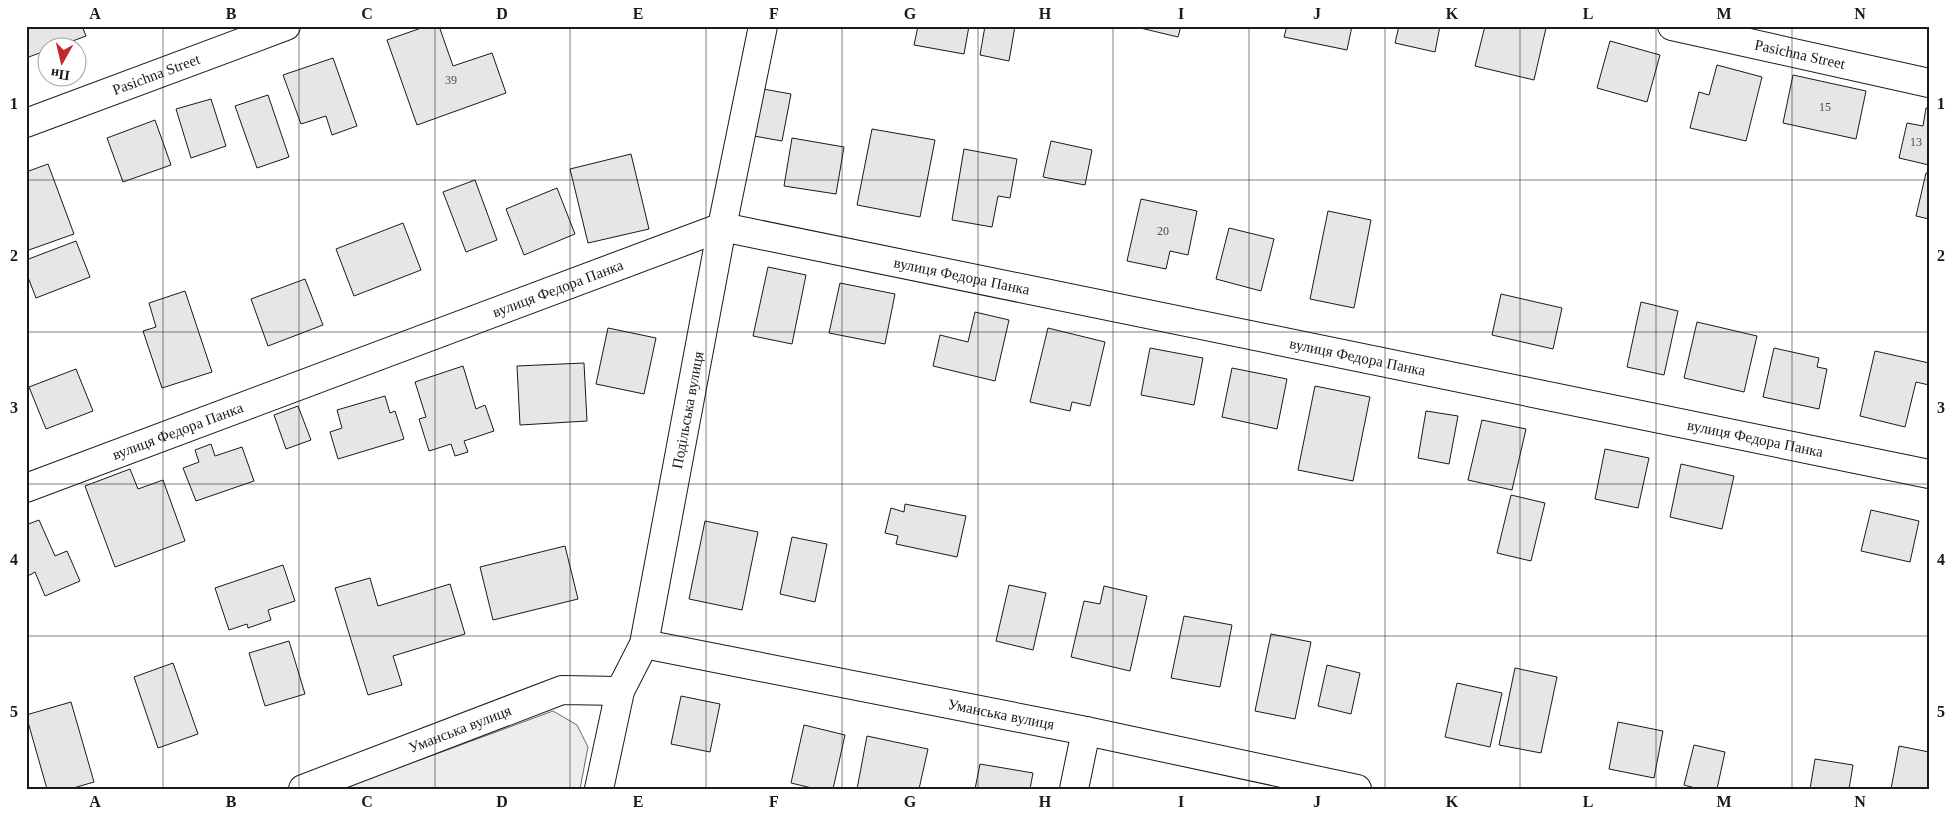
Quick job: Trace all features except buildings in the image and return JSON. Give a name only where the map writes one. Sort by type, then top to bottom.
[{"type":"street","name":"Pasichna Street","points":[[26,123],[286,26]]},
{"type":"street","name":"Подільська вулиця","points":[[599,789],[620,691],[644,644],[722,227],[763,26]]},
{"type":"street","name":"Pasichna Street","points":[[1672,26],[1929,83]]},
{"type":"street","name":"вулиця Федора Панка","points":[[26,488],[722,227],[1929,474]]},
{"type":"street","name":"Уманська вулиця","points":[[644,644],[1086,730],[1356,789]]},
{"type":"street","name":"Уманська вулиця","points":[[303,789],[562,690],[620,691]]},
{"type":"street","points":[[1074,789],[1086,730]]},
{"type":"shaded area","points":[[553,711],[577,725],[588,747],[580,789],[341,789]]}]
